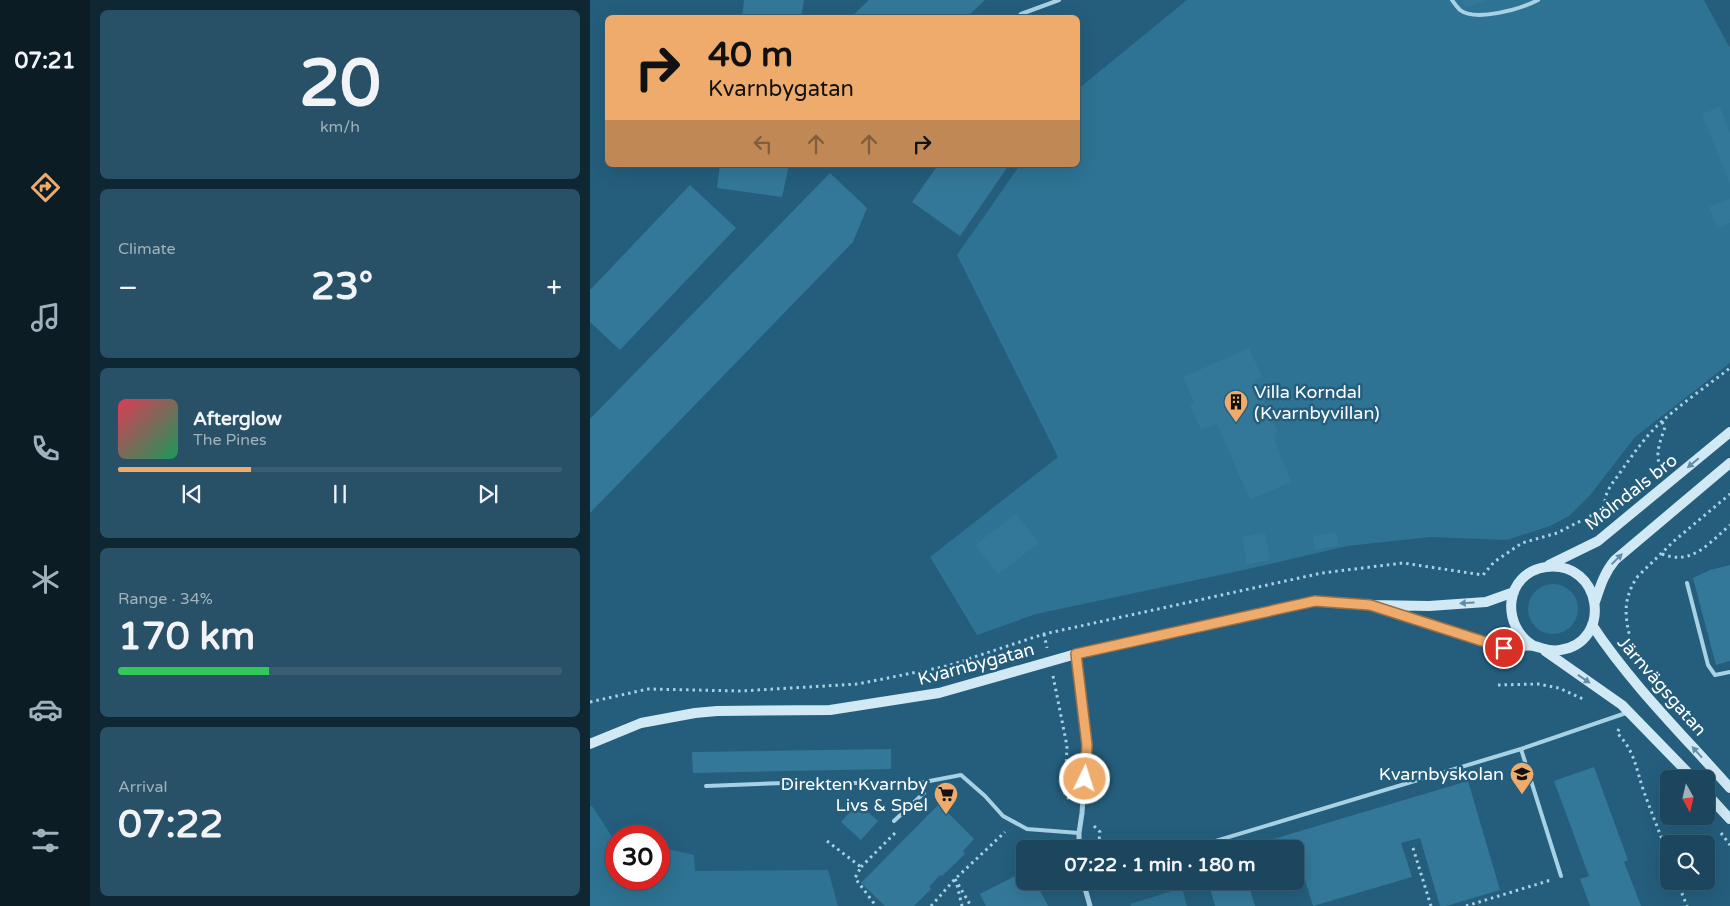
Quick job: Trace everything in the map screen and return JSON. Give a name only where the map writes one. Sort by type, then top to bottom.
[{"type":"street","name":"Mölndals bro","points":[[1544,568],[1598,541],[1730,432]]},
{"type":"street","points":[[1545,650],[1559,650],[1573,646],[1584,638],[1592,625],[1595,614],[1595,602],[1608,568],[1730,463]]},
{"type":"street","points":[[1595,602],[1589,586],[1577,574],[1561,567],[1544,568],[1530,573],[1514,592],[1511,605],[1514,623],[1524,639],[1534,646],[1545,650],[1622,705],[1685,770]]},
{"type":"street","name":"Kvarnbygatan","points":[[590,744],[641,723],[662,718],[717,711],[830,710],[939,693],[1076,654],[1315,601],[1370,605],[1429,606],[1486,602],[1514,592]]},
{"type":"street","name":"Kvarnbygatan","points":[[1370,605],[1504,648],[1534,646]]},
{"type":"street","name":"Järnvägsgatan","points":[[1592,625],[1608,650],[1634,681],[1730,788]]},
{"type":"street","points":[[1076,654],[1087,745],[1079,840]]},
{"type":"street","points":[[1715,803],[1730,819]]},
{"type":"street","points":[[1086,890],[1090,906]]},
{"type":"lane","points":[[1020,15],[1059,0]]},
{"type":"lane","points":[[1452,0],[1460,10],[1471,14],[1489,14],[1506,11],[1538,0]]},
{"type":"lane","points":[[1687,583],[1708,665],[1715,675],[1730,672]]},
{"type":"lane","points":[[1219,840],[1521,749],[1629,712]]},
{"type":"lane","points":[[1521,749],[1561,876]]},
{"type":"lane","points":[[706,786],[785,783],[920,783],[961,775],[985,796],[1003,816],[1027,829],[1079,833]]},
{"type":"lane","points":[[894,821],[924,793],[920,783]]},
{"type":"path","points":[[1606,508],[1605,496],[1644,441],[1662,422],[1730,368]]},
{"type":"path","points":[[1662,422],[1664,427],[1658,456],[1662,469]]},
{"type":"path","points":[[590,702],[648,689],[741,691],[858,684],[947,666],[1044,634],[1322,573],[1403,563],[1483,575],[1494,562],[1522,543],[1557,533],[1606,508],[1632,492]]},
{"type":"path","points":[[1619,662],[1633,650],[1627,623],[1626,604],[1628,592],[1638,576],[1674,541],[1730,494]]},
{"type":"path","points":[[1662,554],[1672,558],[1692,556],[1730,524]]},
{"type":"path","points":[[1044,634],[1067,746],[1065,794],[1100,832],[1099,840]]},
{"type":"path","points":[[1581,698],[1593,685]]},
{"type":"path","points":[[1620,727],[1617,733],[1625,741],[1635,759],[1643,790],[1660,835]]},
{"type":"path","points":[[931,906],[956,879],[1015,823]]},
{"type":"path","points":[[876,906],[855,878],[862,867],[898,830]]},
{"type":"path","points":[[827,841],[862,867]]},
{"type":"path","points":[[1413,848],[1431,906]]},
{"type":"path","points":[[1466,906],[1561,876]]},
{"type":"path","points":[[956,879],[962,906]]},
{"type":"path","points":[[956,879],[971,906]]},
{"type":"path","points":[[1680,890],[1686,906]]},
{"type":"shaded area","points":[[1187,0],[1704,0],[1730,48],[1730,363],[1635,437],[1591,494],[1569,516],[1550,526],[1507,540],[1430,537],[1347,546],[1036,614],[977,635],[930,557],[1058,457],[957,255],[1019,167],[1080,167],[1080,87]]},
{"type":"shaded area","points":[[1553,584],[1563,586],[1571,591],[1576,599],[1578,609],[1576,619],[1571,627],[1563,632],[1553,634],[1543,632],[1535,627],[1530,619],[1528,609],[1530,599],[1535,591],[1543,586]]},
{"type":"shaded area","points":[[590,806],[592,806],[605,826],[605,890],[670,890],[670,850],[694,855],[695,871],[828,870],[838,906],[590,906]]},
{"type":"shaded area","points":[[1176,890],[1183,890],[1187,906],[1131,906],[1130,904]]},
{"type":"building","points":[[744,0],[804,0],[802,15],[742,15]]},
{"type":"building","points":[[869,0],[985,0],[969,15],[853,15]]},
{"type":"building","points":[[1462,0],[1487,0],[1465,8]]},
{"type":"building","points":[[1720,107],[1730,133],[1730,184],[1702,114]]},
{"type":"building","points":[[720,167],[789,167],[782,197],[717,188]]},
{"type":"building","points":[[937,167],[1008,167],[960,236],[912,202]]},
{"type":"building","points":[[830,173],[867,208],[853,242],[590,513],[590,419]]},
{"type":"building","points":[[690,185],[736,228],[620,350],[590,322],[590,290]]},
{"type":"building","points":[[1730,199],[1730,223],[1717,228],[1709,207]]},
{"type":"building","name":"Villa Korndal (Kvarnbyvillan)","points":[[1249,348],[1262,377],[1255,380],[1277,430],[1274,438],[1291,482],[1250,500],[1217,424],[1201,430],[1190,405],[1194,402],[1183,377]]},
{"type":"building","points":[[1016,514],[1039,543],[998,574],[975,545]]},
{"type":"building","points":[[1336,532],[1339,546],[1315,550],[1313,536]]},
{"type":"building","points":[[1265,533],[1270,560],[1247,565],[1242,537]]},
{"type":"building","points":[[1730,565],[1730,661],[1716,665],[1693,578],[1710,570]]},
{"type":"building","points":[[891,749],[891,769],[693,773],[692,752]]},
{"type":"building","points":[[1594,767],[1628,860],[1624,862],[1641,906],[1590,906],[1580,879],[1589,876],[1554,781]]},
{"type":"building","points":[[1468,781],[1500,890],[1446,906],[1440,906],[1420,838],[1401,843],[1412,877],[1313,906],[1304,876],[1304,840],[1270,840]]},
{"type":"building","points":[[858,803],[878,821],[861,840],[841,822]]},
{"type":"building","points":[[939,804],[974,839],[963,851],[965,854],[942,876],[940,875],[929,887],[931,889],[914,906],[885,906],[861,883]]},
{"type":"building","points":[[1016,876],[1016,890],[1040,890],[1048,906],[986,906],[980,894]]},
{"type":"building","points":[[1211,890],[1250,890],[1255,906],[1215,906]]},
{"type":"place","name":"Villa Korndal (Kvarnbyvillan)","points":[[1236,423]]},
{"type":"place","name":"Kvarnbyskolan","points":[[1522,795]]},
{"type":"place","name":"Direkten Kvarnby Livs & Spel","points":[[946,815]]},
{"type":"route","points":[[1085,779],[1087,745],[1076,654],[1315,601],[1370,605],[1504,648]]}]
